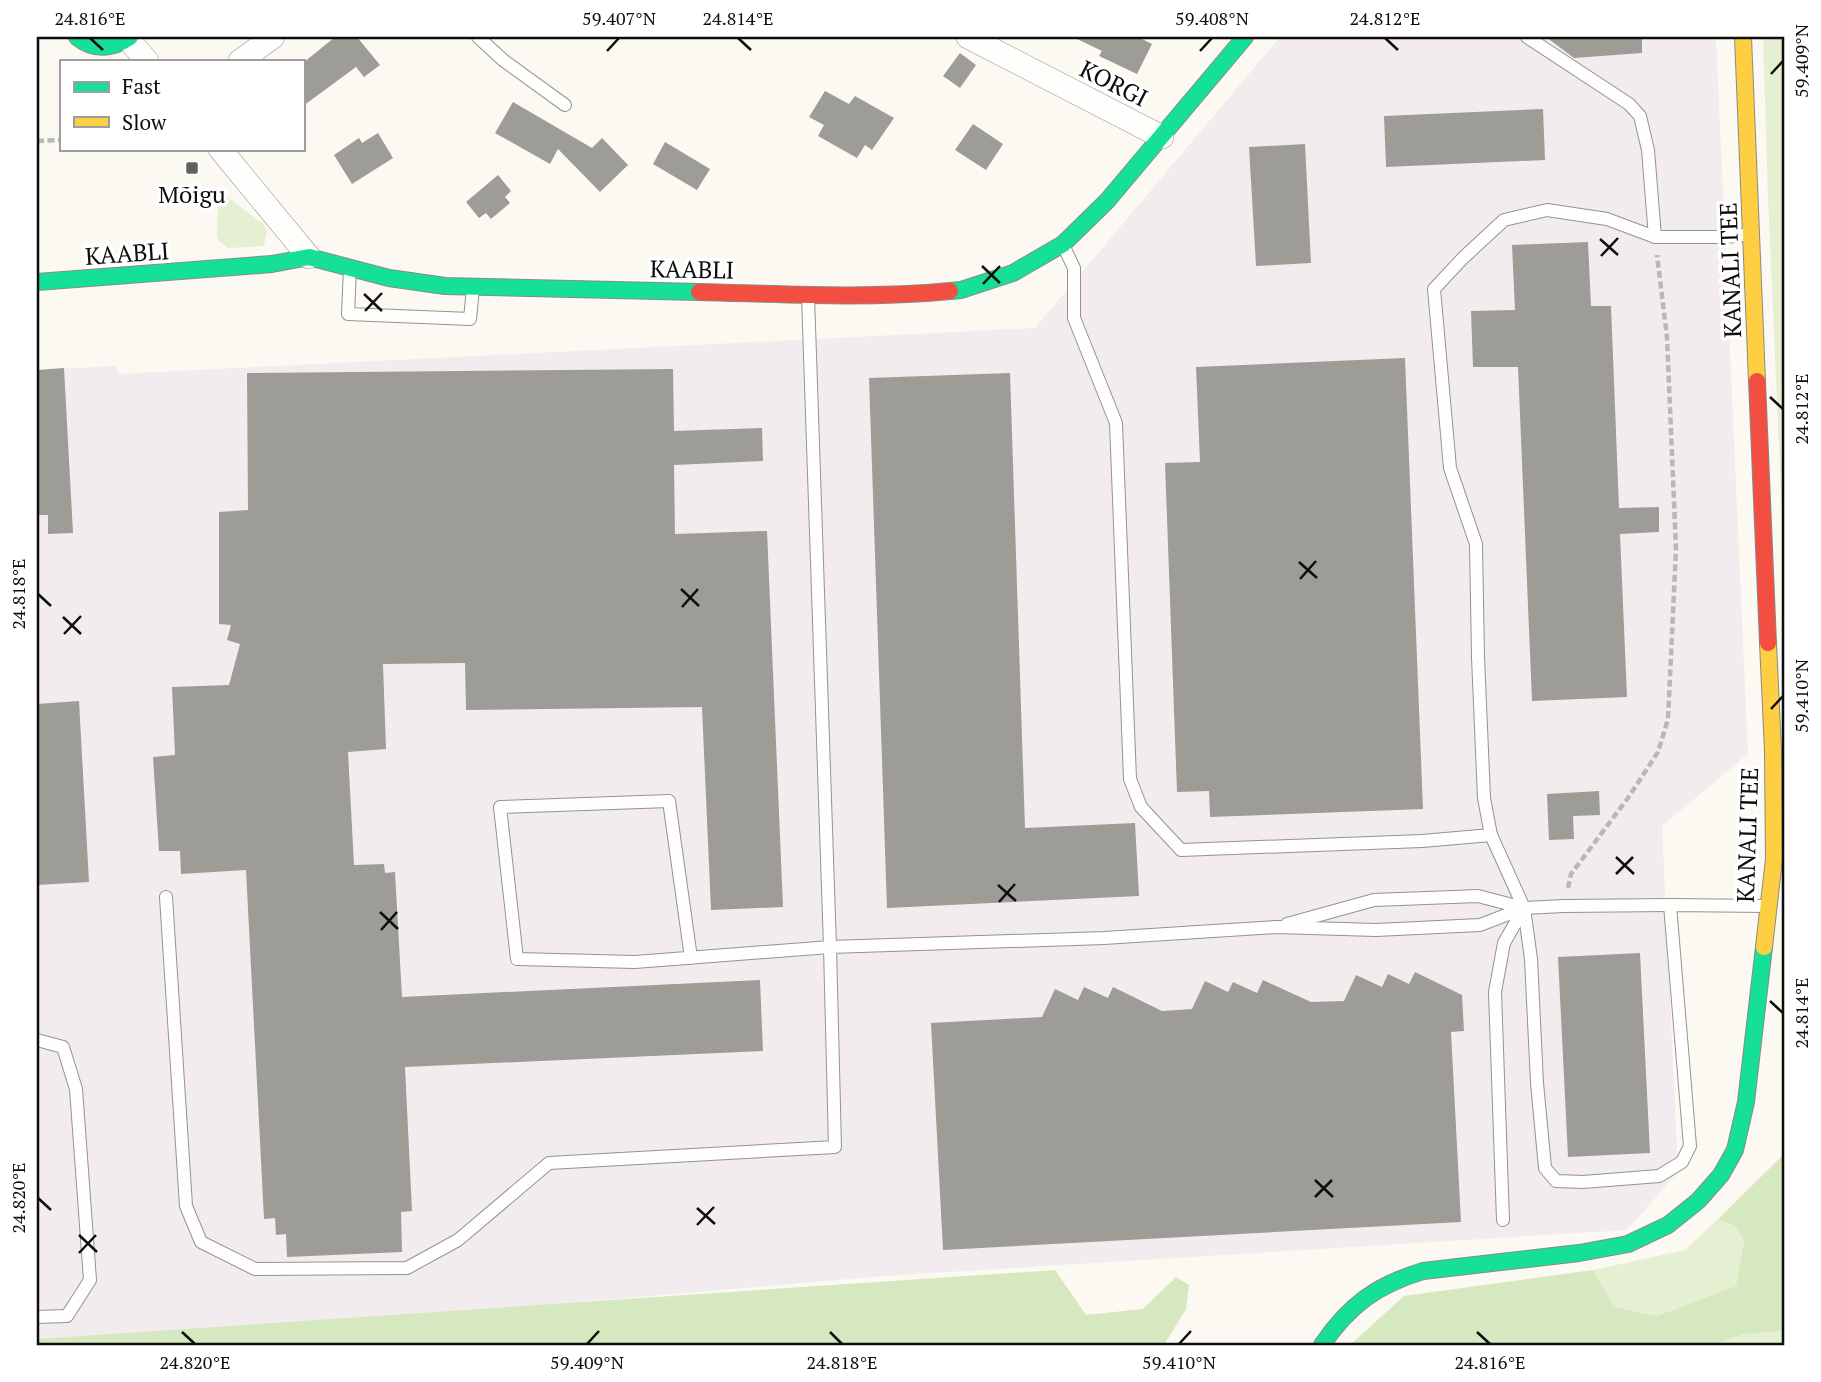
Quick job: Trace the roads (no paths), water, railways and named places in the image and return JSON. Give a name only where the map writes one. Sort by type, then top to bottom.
[{"type":"street","points":[[76,37],[96,47],[113,47],[129,38],[146,60]]},
{"type":"street","points":[[241,60],[273,37]]},
{"type":"street","name":"KORGI","points":[[968,37],[1162,137]]},
{"type":"street","name":"KAABLI","points":[[37,282],[272,264],[309,257],[389,278],[445,286],[808,295],[911,295],[961,290],[1013,273],[1063,244],[1107,201],[1245,37]]},
{"type":"street","name":"KANALI TEE","points":[[1322,1345],[1349,1309],[1398,1278],[1423,1271],[1580,1253],[1628,1244],[1668,1225],[1698,1201],[1721,1175],[1735,1150],[1746,1102],[1774,859],[1773,751],[1743,37]]},
{"type":"street","points":[[220,150],[309,257]]},
{"type":"lane","points":[[478,37],[503,60],[565,105]]},
{"type":"lane","points":[[1527,37],[1629,104],[1640,116],[1648,150],[1655,237]]},
{"type":"lane","points":[[1670,905],[1690,1146],[1682,1162],[1659,1176],[1583,1182],[1556,1181],[1545,1168],[1537,1083],[1531,959],[1524,908],[1491,835],[1484,798],[1476,544],[1450,468],[1434,289],[1504,220],[1547,210],[1607,219],[1655,237],[1725,237],[1751,234]]},
{"type":"lane","points":[[1063,244],[1074,268],[1074,318],[1116,423],[1130,779],[1141,807],[1181,850],[1422,841],[1491,835]]},
{"type":"lane","points":[[350,267],[348,314],[470,319],[473,287]]},
{"type":"lane","points":[[166,897],[186,1206],[201,1241],[255,1269],[407,1268],[458,1240],[549,1163],[835,1147],[808,295]]},
{"type":"lane","points":[[691,958],[669,801],[500,807],[517,959],[635,962],[691,958],[830,947],[1104,938],[1276,927],[1376,930],[1479,925],[1524,908]]},
{"type":"lane","points":[[1276,927],[1374,900],[1478,896],[1524,908],[1768,906]]},
{"type":"lane","points":[[1503,1220],[1495,992],[1504,943],[1524,908]]},
{"type":"lane","points":[[37,1040],[63,1047],[76,1089],[90,1280],[68,1316],[37,1317]]},
{"type":"place","name":"Mõigu","points":[[192,168]]}]
